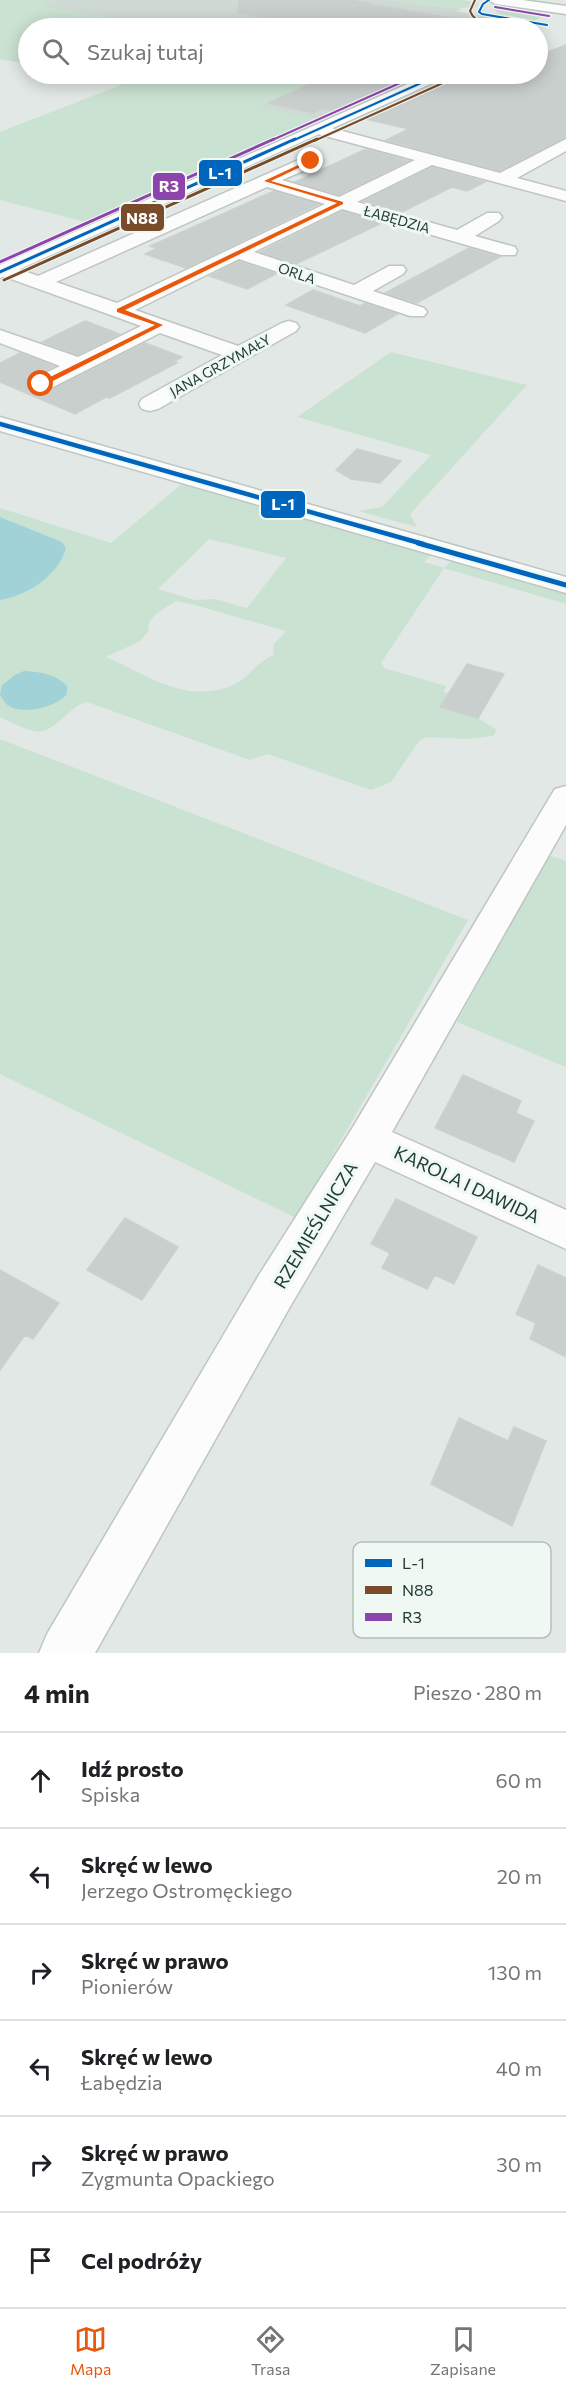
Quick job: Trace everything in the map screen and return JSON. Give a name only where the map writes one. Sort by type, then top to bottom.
[{"type":"street","points":[[495,0],[566,10]]},
{"type":"street","points":[[548,24],[566,15]]},
{"type":"street","points":[[2,271],[419,84]]},
{"type":"street","points":[[320,130],[566,196]]},
{"type":"street","points":[[504,178],[566,144]]},
{"type":"street","points":[[119,310],[431,159]]},
{"type":"street","points":[[40,282],[311,161]]},
{"type":"street","name":"ŁABĘDZIA","points":[[266,181],[508,251]]},
{"type":"street","points":[[459,237],[493,217]]},
{"type":"street","name":"ORLA","points":[[238,253],[417,312]]},
{"type":"street","points":[[356,292],[396,270]]},
{"type":"street","points":[[2,271],[40,282],[239,354]]},
{"type":"street","points":[[41,384],[160,325]]},
{"type":"street","name":"JANA GRZYMAŁY","points":[[150,404],[289,327]]},
{"type":"street","points":[[0,336],[78,365]]},
{"type":"street","points":[[0,424],[566,585]]},
{"type":"street","name":"RZEMIEŚLNICZA","points":[[66,1653],[275,1290],[367,1139],[566,797]]},
{"type":"street","name":"KAROLA I DAWIDA","points":[[367,1139],[566,1230]]},
{"type":"shaded area","points":[[52,0],[391,0],[462,9],[456,11],[493,18],[111,18],[38,6]]},
{"type":"shaded area","points":[[300,84],[402,84],[322,120],[258,107],[305,85]]},
{"type":"green space","points":[[0,0],[52,0],[39,6],[112,18],[18,18],[18,62],[0,59]]},
{"type":"green space","points":[[391,0],[464,0],[478,3],[477,7],[457,8]]},
{"type":"green space","points":[[494,5],[543,11],[547,15],[540,18],[523,18],[500,14],[493,9]]},
{"type":"green space","points":[[117,84],[301,84],[306,85],[259,107],[322,120],[90,223],[0,200],[0,132],[121,85]]},
{"type":"green space","points":[[391,352],[527,385],[410,514],[417,527],[358,511],[382,507],[431,455],[297,417]]},
{"type":"green space","points":[[183,483],[431,555],[424,562],[444,568],[381,663],[384,668],[446,686],[443,692],[449,693],[440,707],[478,718],[497,730],[493,736],[469,739],[427,737],[419,741],[391,782],[371,790],[268,754],[250,760],[87,702],[74,709],[49,729],[42,731],[26,729],[0,717],[0,600],[19,594],[52,573],[66,548],[62,542],[0,517],[0,508],[111,543]],"holes":[[[209,539],[286,558],[247,608],[214,599],[195,600],[158,589]],[[176,601],[191,604],[286,631],[273,645],[274,655],[263,661],[239,682],[216,690],[199,692],[183,690],[152,679],[106,657],[140,641],[148,632],[149,622],[157,613]]]},
{"type":"green space","points":[[451,561],[566,594],[566,604],[444,568]]},
{"type":"green space","points":[[0,739],[468,920],[296,1218],[0,1074]]},
{"type":"green space","points":[[548,855],[566,861],[566,1067],[457,1022]]},
{"type":"water","points":[[0,517],[62,542],[66,548],[57,567],[40,583],[21,594],[0,600]]},
{"type":"water","points":[[24,671],[53,676],[67,686],[67,694],[56,703],[31,710],[15,709],[9,706],[0,695],[2,685]]},
{"type":"building","points":[[239,0],[350,0],[449,18],[268,18],[238,13]]},
{"type":"building","points":[[566,45],[566,137],[500,171],[386,140],[409,129],[361,118],[436,84],[548,84],[548,52]]},
{"type":"building","points":[[310,84],[403,84],[339,112],[323,108],[313,113],[268,103]]},
{"type":"building","points":[[366,149],[409,161],[339,195],[295,182]]},
{"type":"building","points":[[432,167],[485,182],[467,191],[452,187],[402,212],[363,201]]},
{"type":"building","points":[[274,191],[319,204],[186,268],[145,254],[157,248],[150,246]]},
{"type":"building","points":[[342,211],[382,223],[296,264],[260,252]]},
{"type":"building","points":[[469,248],[500,257],[417,303],[385,293]]},
{"type":"building","points":[[239,261],[276,274],[247,289],[210,276]]},
{"type":"building","points":[[313,290],[360,306],[365,303],[398,314],[365,333],[286,305]]},
{"type":"building","points":[[85,321],[120,334],[78,355],[42,342]]},
{"type":"building","points":[[145,343],[182,357],[174,362],[177,363],[75,414],[0,382],[0,363],[20,353],[54,366],[32,377],[28,383],[31,390],[42,393]]},
{"type":"building","points":[[357,449],[401,461],[380,483],[351,479],[336,470]]},
{"type":"building","points":[[467,664],[504,674],[478,718],[440,707]]},
{"type":"building","points":[[463,1075],[521,1101],[516,1113],[534,1121],[514,1162],[435,1128]]},
{"type":"building","points":[[396,1199],[477,1237],[454,1284],[435,1275],[427,1289],[382,1268],[390,1253],[371,1244]]},
{"type":"building","points":[[125,1218],[178,1247],[142,1300],[87,1270]]},
{"type":"building","points":[[538,1265],[566,1278],[566,1357],[530,1339],[536,1323],[516,1314]]},
{"type":"building","points":[[0,1270],[59,1303],[33,1339],[25,1335],[0,1370]]},
{"type":"building","points":[[459,1418],[508,1441],[514,1427],[546,1441],[512,1526],[431,1484]]},
{"type":"transit line","name":"N88","points":[[474,18],[470,11],[475,0]]},
{"type":"transit line","name":"L-1","points":[[489,0],[483,4],[479,12],[506,18]]},
{"type":"transit line","name":"R3","points":[[495,7],[549,16]]},
{"type":"transit line","name":"R3","points":[[0,262],[398,84]]},
{"type":"transit line","name":"L-1","points":[[0,272],[419,84]]},
{"type":"transit line","name":"N88","points":[[4,280],[441,84]]},
{"type":"transit line","name":"L-1","points":[[0,424],[566,585]]},
{"type":"route","points":[[41,384],[160,325],[119,310],[342,203],[266,181],[311,161]]}]
